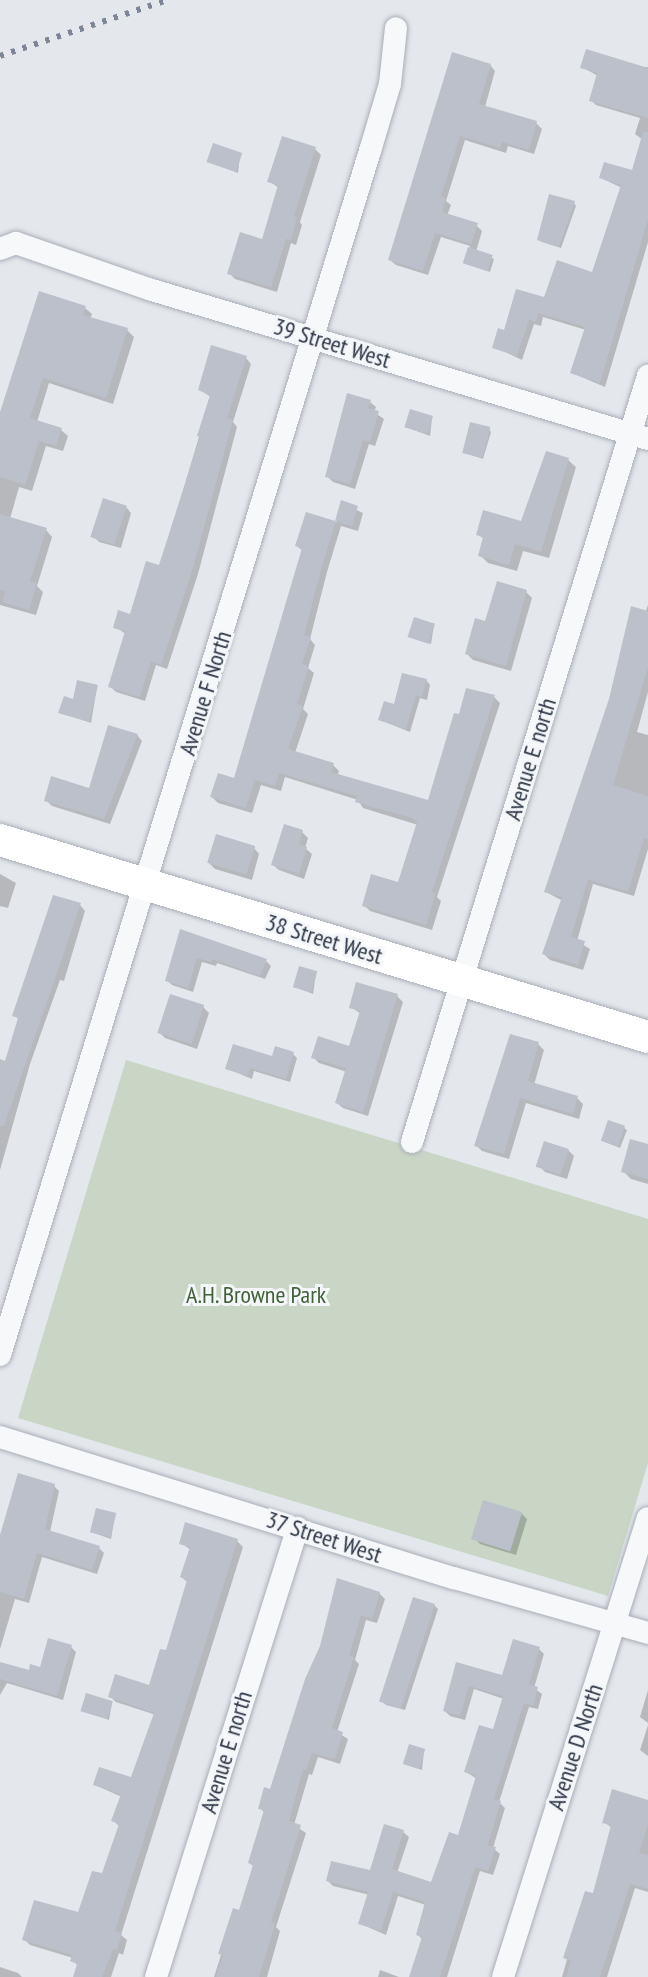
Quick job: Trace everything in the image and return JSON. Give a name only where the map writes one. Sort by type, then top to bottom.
[{"type":"street","name":"Avenue F North","points":[[0,1355],[147,885],[390,84],[396,28]]},
{"type":"street","name":"39 Street West","points":[[8,246],[639,436]]},
{"type":"street","name":"Avenue E north","points":[[412,1142],[461,981],[639,436],[648,376]]},
{"type":"street","name":"38 Street West","points":[[0,840],[648,1037]]},
{"type":"street","name":"37 Street West","points":[[0,1437],[454,1578],[648,1633]]},
{"type":"street","name":"Avenue D North","points":[[503,1977],[648,1518]]},
{"type":"street","name":"Avenue E north","points":[[156,1977],[298,1528]]},
{"type":"green space","name":"A.H. Browne Park","points":[[126,1060],[648,1219],[648,1463],[608,1596],[18,1418]]},
{"type":"building","points":[[586,49],[648,68],[648,118],[589,101],[597,73],[580,68]]},
{"type":"building","points":[[452,52],[491,64],[479,104],[537,121],[529,150],[502,142],[500,148],[460,136],[441,196],[446,198],[442,212],[478,223],[471,244],[435,233],[423,271],[388,260]]},
{"type":"building","points":[[643,132],[648,132],[648,219],[600,383],[570,373],[585,327],[538,313],[536,322],[529,320],[517,356],[492,348],[498,328],[504,330],[516,289],[544,297],[557,260],[592,272],[621,185],[599,178],[604,162],[632,170]]},
{"type":"building","points":[[282,136],[316,147],[294,216],[297,217],[291,240],[286,239],[271,287],[227,274],[240,232],[262,239],[278,185],[267,182]]},
{"type":"building","points":[[213,143],[242,153],[236,172],[206,162]]},
{"type":"building","points":[[549,194],[575,201],[559,247],[537,240]]},
{"type":"building","points":[[468,247],[493,255],[487,271],[463,263]]},
{"type":"building","points":[[39,291],[86,306],[83,315],[128,328],[106,398],[43,378],[30,418],[62,428],[56,446],[39,441],[25,485],[0,477],[0,412]]},
{"type":"building","points":[[211,345],[247,356],[227,418],[233,420],[193,568],[161,665],[151,661],[140,697],[108,687],[125,631],[113,628],[118,610],[130,614],[146,561],[159,565],[200,437],[197,436],[210,395],[198,390]]},
{"type":"building","points":[[347,393],[371,400],[368,408],[379,411],[370,442],[363,440],[350,484],[325,477]]},
{"type":"building","points":[[410,409],[433,416],[427,434],[404,427]]},
{"type":"building","points":[[470,422],[490,427],[483,458],[462,453]]},
{"type":"building","points":[[546,451],[569,458],[541,552],[515,544],[509,565],[478,556],[483,537],[476,535],[483,510],[521,521]]},
{"type":"building","points":[[103,498],[127,506],[114,545],[90,537]]},
{"type":"building","points":[[341,500],[358,506],[352,526],[336,521],[322,566],[304,635],[311,637],[302,664],[309,666],[297,704],[303,706],[288,749],[334,763],[331,772],[428,800],[454,713],[459,714],[466,688],[495,695],[432,892],[436,893],[426,925],[362,906],[371,874],[398,882],[417,822],[412,818],[355,802],[357,796],[279,773],[275,786],[255,780],[246,808],[210,797],[218,773],[234,778],[302,548],[295,546],[306,512],[335,521]]},
{"type":"building","points":[[0,514],[47,528],[30,581],[37,583],[29,610],[2,602],[6,591],[0,590]]},
{"type":"building","points":[[497,581],[527,590],[506,666],[465,654],[475,618],[485,621]]},
{"type":"building","points":[[631,606],[648,611],[648,667],[613,785],[648,796],[648,840],[644,838],[628,892],[588,879],[571,937],[585,941],[578,965],[542,954],[562,897],[544,892],[609,699]]},
{"type":"building","points":[[414,617],[435,624],[428,644],[408,637]]},
{"type":"building","points":[[402,673],[427,679],[422,697],[416,695],[406,729],[378,720],[384,701],[394,704]]},
{"type":"building","points":[[77,680],[98,685],[89,722],[58,713],[64,696],[73,699]]},
{"type":"building","points":[[108,725],[138,734],[104,819],[44,801],[51,776],[89,788]]},
{"type":"building","points":[[284,824],[303,830],[299,844],[307,847],[299,874],[271,865]]},
{"type":"building","points":[[216,834],[255,846],[246,875],[207,863]]},
{"type":"building","points":[[53,895],[81,903],[4,1126],[0,1126],[0,1059],[5,1061],[18,1018],[12,1016]]},
{"type":"building","points":[[180,929],[267,959],[260,976],[212,959],[211,962],[197,958],[188,988],[165,981]]},
{"type":"building","points":[[299,966],[317,971],[311,992],[293,987]]},
{"type":"building","points":[[356,982],[398,994],[363,1112],[335,1103],[346,1068],[311,1058],[318,1036],[349,1046],[360,1011],[349,1008]]},
{"type":"building","points":[[170,994],[204,1005],[192,1044],[157,1033]]},
{"type":"building","points":[[510,1034],[539,1042],[528,1081],[578,1096],[573,1114],[520,1098],[504,1154],[474,1146]]},
{"type":"building","points":[[233,1044],[272,1056],[275,1046],[294,1052],[286,1079],[250,1068],[248,1076],[225,1069]]},
{"type":"building","points":[[608,1120],[625,1126],[618,1147],[601,1141]]},
{"type":"building","points":[[630,1139],[648,1144],[648,1179],[621,1172]]},
{"type":"building","points":[[544,1141],[569,1149],[560,1175],[536,1167]]},
{"type":"building","points":[[18,1473],[55,1484],[45,1529],[100,1546],[92,1570],[37,1553],[24,1599],[0,1592],[0,1535]]},
{"type":"building","points":[[483,1500],[522,1512],[510,1551],[471,1539]]},
{"type":"building","points":[[96,1508],[116,1513],[110,1537],[90,1532]]},
{"type":"building","points":[[185,1522],[238,1539],[115,1931],[122,1933],[117,1950],[113,1949],[102,1977],[73,1977],[77,1964],[70,1961],[72,1955],[22,1940],[34,1900],[78,1912],[92,1871],[102,1873],[119,1824],[111,1821],[121,1794],[93,1785],[99,1767],[131,1777],[154,1713],[108,1697],[115,1674],[149,1685],[160,1649],[166,1650],[187,1580],[180,1577],[190,1547],[179,1544]]},
{"type":"building","points":[[337,1578],[380,1592],[372,1619],[361,1615],[349,1655],[354,1657],[332,1728],[343,1732],[335,1759],[312,1753],[306,1770],[303,1769],[289,1821],[301,1825],[271,1922],[275,1924],[259,1977],[216,1977],[223,1955],[218,1954],[233,1908],[239,1910],[253,1865],[248,1863],[264,1810],[258,1809],[264,1787],[270,1789],[305,1679],[320,1646]]},
{"type":"building","points":[[413,1597],[435,1604],[401,1709],[379,1702]]},
{"type":"building","points":[[48,1638],[72,1645],[57,1696],[0,1679],[0,1662],[29,1670],[30,1664],[40,1667]]},
{"type":"building","points":[[513,1639],[540,1647],[529,1684],[538,1687],[533,1706],[524,1703],[494,1799],[501,1801],[488,1845],[496,1847],[488,1871],[475,1867],[440,1977],[409,1977],[422,1937],[416,1935],[425,1902],[393,1892],[381,1931],[358,1924],[368,1892],[326,1881],[331,1861],[370,1870],[384,1824],[404,1830],[392,1869],[431,1882],[449,1832],[458,1835],[476,1776],[464,1772],[479,1725],[493,1729],[503,1696],[469,1686],[460,1716],[443,1711],[456,1662],[502,1675]]},
{"type":"building","points":[[86,1693],[113,1701],[107,1719],[80,1711]]},
{"type":"building","points":[[409,1744],[425,1749],[419,1769],[403,1764]]},
{"type":"building","points":[[612,1789],[648,1800],[648,1825],[639,1853],[648,1855],[648,1889],[630,1884],[600,1977],[566,1977],[571,1961],[563,1958],[585,1891],[593,1893],[611,1825],[602,1823]]},
{"type":"railway","points":[[0,56],[167,0]]}]
